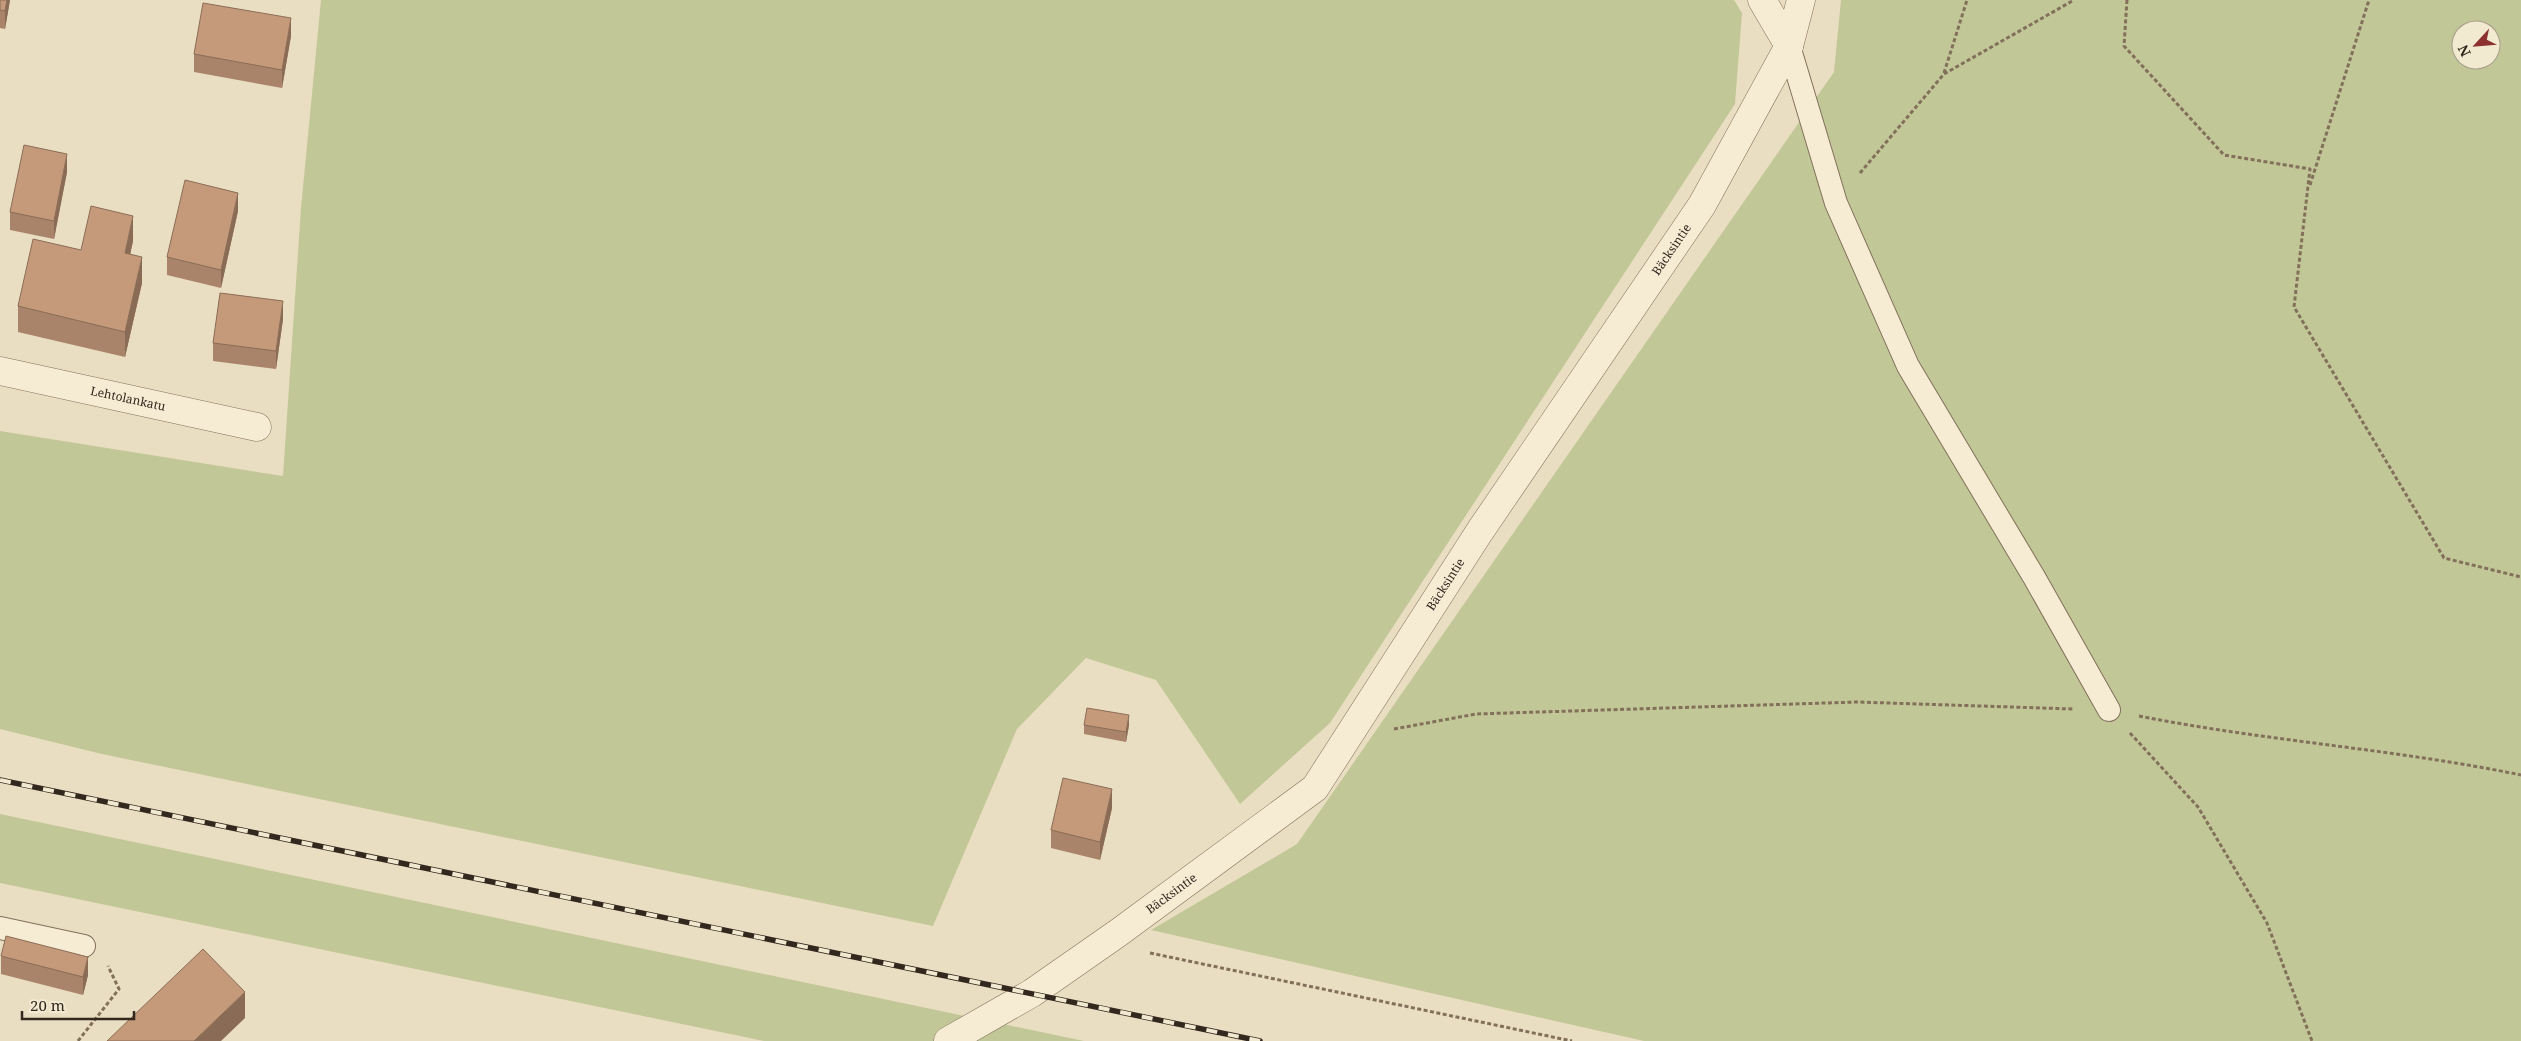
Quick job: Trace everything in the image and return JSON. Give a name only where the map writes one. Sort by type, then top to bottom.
[{"type":"street","points":[[1762,0],[1789,46]]},
{"type":"street","name":"Bäcksintie","points":[[948,1041],[1032,993],[1104,943],[1315,788],[1480,531],[1702,205],[1789,46],[1801,0]]},
{"type":"street","name":"Lehtolankatu","points":[[0,371],[257,427]]},
{"type":"lane","points":[[1789,46],[1836,202],[1908,366],[2034,577],[2109,710]]},
{"type":"lane","points":[[0,928],[84,946]]},
{"type":"path","points":[[1944,74],[1967,0]]},
{"type":"path","points":[[1836,202],[1944,74],[2074,0]]},
{"type":"path","points":[[2127,0],[2124,46],[2224,155],[2310,169],[2294,307],[2444,558],[2521,577]]},
{"type":"path","points":[[2307,195],[2369,0]]},
{"type":"path","points":[[1348,737],[1485,714],[1857,702],[2109,710],[2210,730],[2469,764],[2521,775]]},
{"type":"path","points":[[2109,710],[2198,807],[2267,923],[2312,1041]]},
{"type":"path","points":[[1104,943],[1572,1041]]},
{"type":"path","points":[[78,1041],[119,989],[103,955],[84,946]]},
{"type":"green space","points":[[321,0],[1734,0],[1742,13],[1735,104],[1330,723],[1240,804],[1156,680],[1086,658],[1017,729],[933,926],[102,754],[0,729],[0,431],[283,476],[301,208]]},
{"type":"green space","points":[[1841,0],[2521,0],[2521,1041],[1644,1041],[1151,930],[1297,844],[1834,72]]},
{"type":"green space","points":[[0,814],[1084,1041],[764,1041],[0,883]]},
{"type":"building","points":[[0,0],[7,0],[5,11],[0,10]]},
{"type":"building","points":[[203,3],[291,18],[282,70],[194,54]]},
{"type":"building","points":[[24,145],[67,154],[54,221],[10,212]]},
{"type":"building","points":[[185,180],[238,193],[221,270],[167,257]]},
{"type":"building","points":[[91,206],[133,216],[125,253],[142,257],[125,332],[18,306],[33,239],[81,250]]},
{"type":"building","points":[[220,293],[283,301],[276,351],[213,343]]},
{"type":"building","points":[[1087,708],[1129,715],[1126,732],[1084,725]]},
{"type":"building","points":[[1063,778],[1112,789],[1100,842],[1051,830]]},
{"type":"building","points":[[6,936],[88,957],[83,977],[1,956]]},
{"type":"building","points":[[203,949],[245,992],[194,1041],[107,1041]]},
{"type":"railway","points":[[0,780],[1260,1041]]}]
